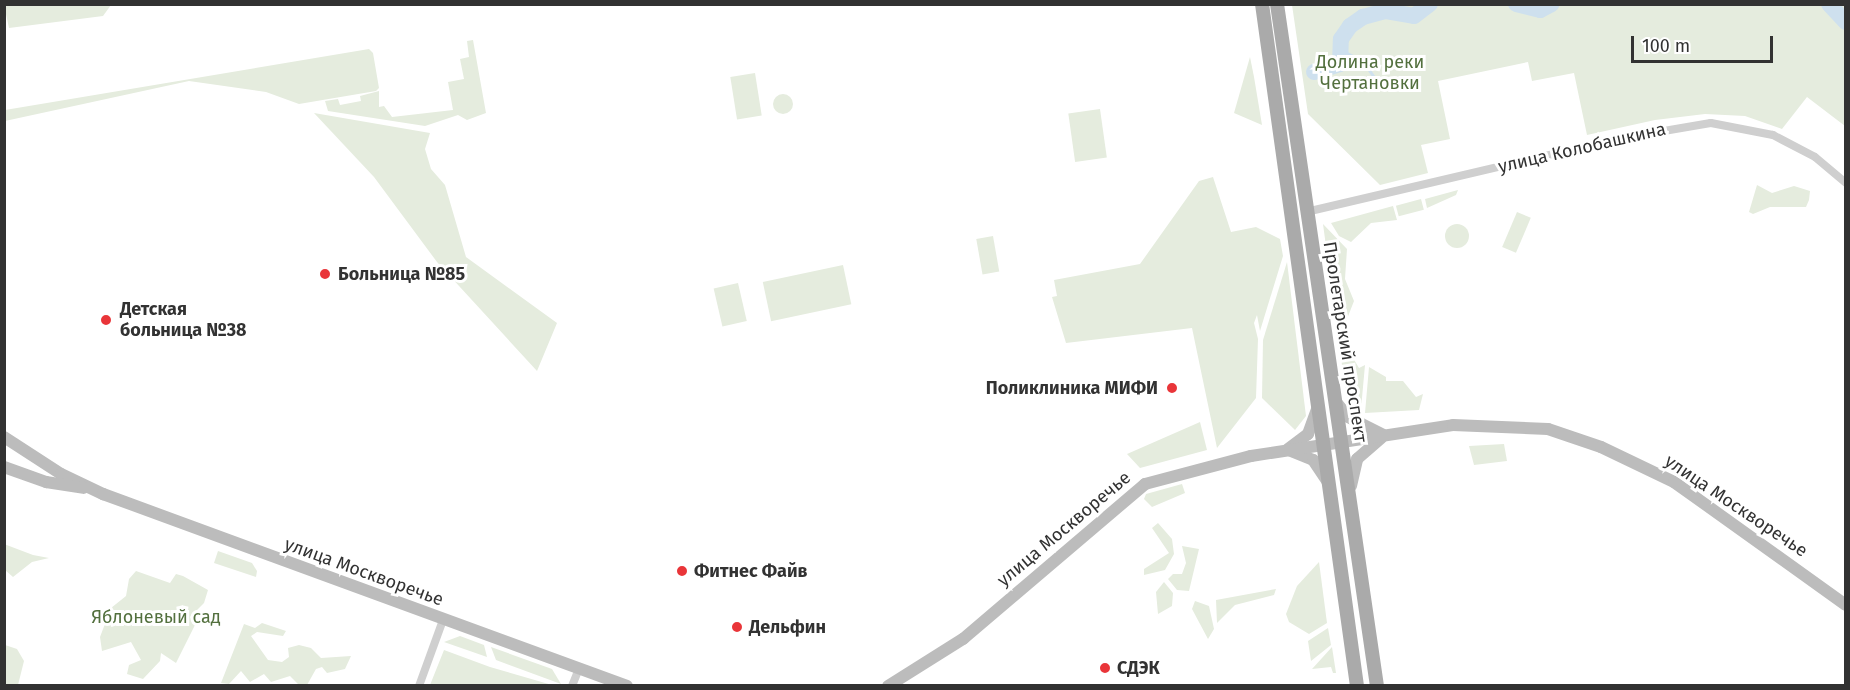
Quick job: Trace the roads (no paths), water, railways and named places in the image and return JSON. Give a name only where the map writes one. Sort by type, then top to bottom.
[{"type":"main road","name":"Пролетарский проспект","points":[[1262,4],[1357,686]]},
{"type":"main road","name":"Пролетарский проспект","points":[[1277,4],[1306,212],[1351,488],[1377,686]]},
{"type":"main road","points":[[1336,402],[1348,417],[1384,436],[1357,459],[1351,488]]},
{"type":"main road","points":[[1287,449],[1308,434],[1317,405]]},
{"type":"main road","name":"улица Москворечье","points":[[888,686],[963,639],[1145,483],[1287,449],[1453,425],[1502,424],[1548,429],[1592,443],[1674,482],[1845,605]]},
{"type":"main road","name":"улица Москворечье","points":[[4,437],[90,488],[627,686]]},
{"type":"main road","points":[[1287,449],[1313,460],[1325,474],[1331,490]]},
{"type":"main road","name":"улица Москворечье","points":[[4,467],[60,486],[90,488]]},
{"type":"street","name":"улица Колобашкина","points":[[1306,212],[1617,139],[1712,123],[1773,135],[1815,157],[1845,183]]},
{"type":"street","points":[[419,686],[443,620]]},
{"type":"street","points":[[572,686],[579,669]]},
{"type":"waterway","points":[[1386,11],[1388,4]]},
{"type":"waterway","points":[[1314,72],[1340,64],[1341,39],[1350,26],[1363,17],[1386,11],[1414,16],[1430,4]]},
{"type":"waterway","points":[[1516,4],[1540,10],[1552,4]]},
{"type":"waterway","points":[[1829,4],[1846,22]]},
{"type":"waterway","points":[[1341,50],[1363,61],[1376,80]]},
{"type":"place","name":"Больница №85","points":[[325,274]]},
{"type":"place","name":"Детская больница №38","points":[[106,320]]},
{"type":"place","name":"Поликлиника МИФИ","points":[[1172,388]]},
{"type":"place","name":"Фитнес Файв","points":[[682,571]]},
{"type":"place","name":"Дельфин","points":[[737,627]]},
{"type":"place","name":"СДЭК","points":[[1105,668]]},
{"type":"park label","name":"Долина реки Чертановки","points":[[1370,73]]},
{"type":"park label","name":"Яблоневый сад","points":[[156,617]]}]
